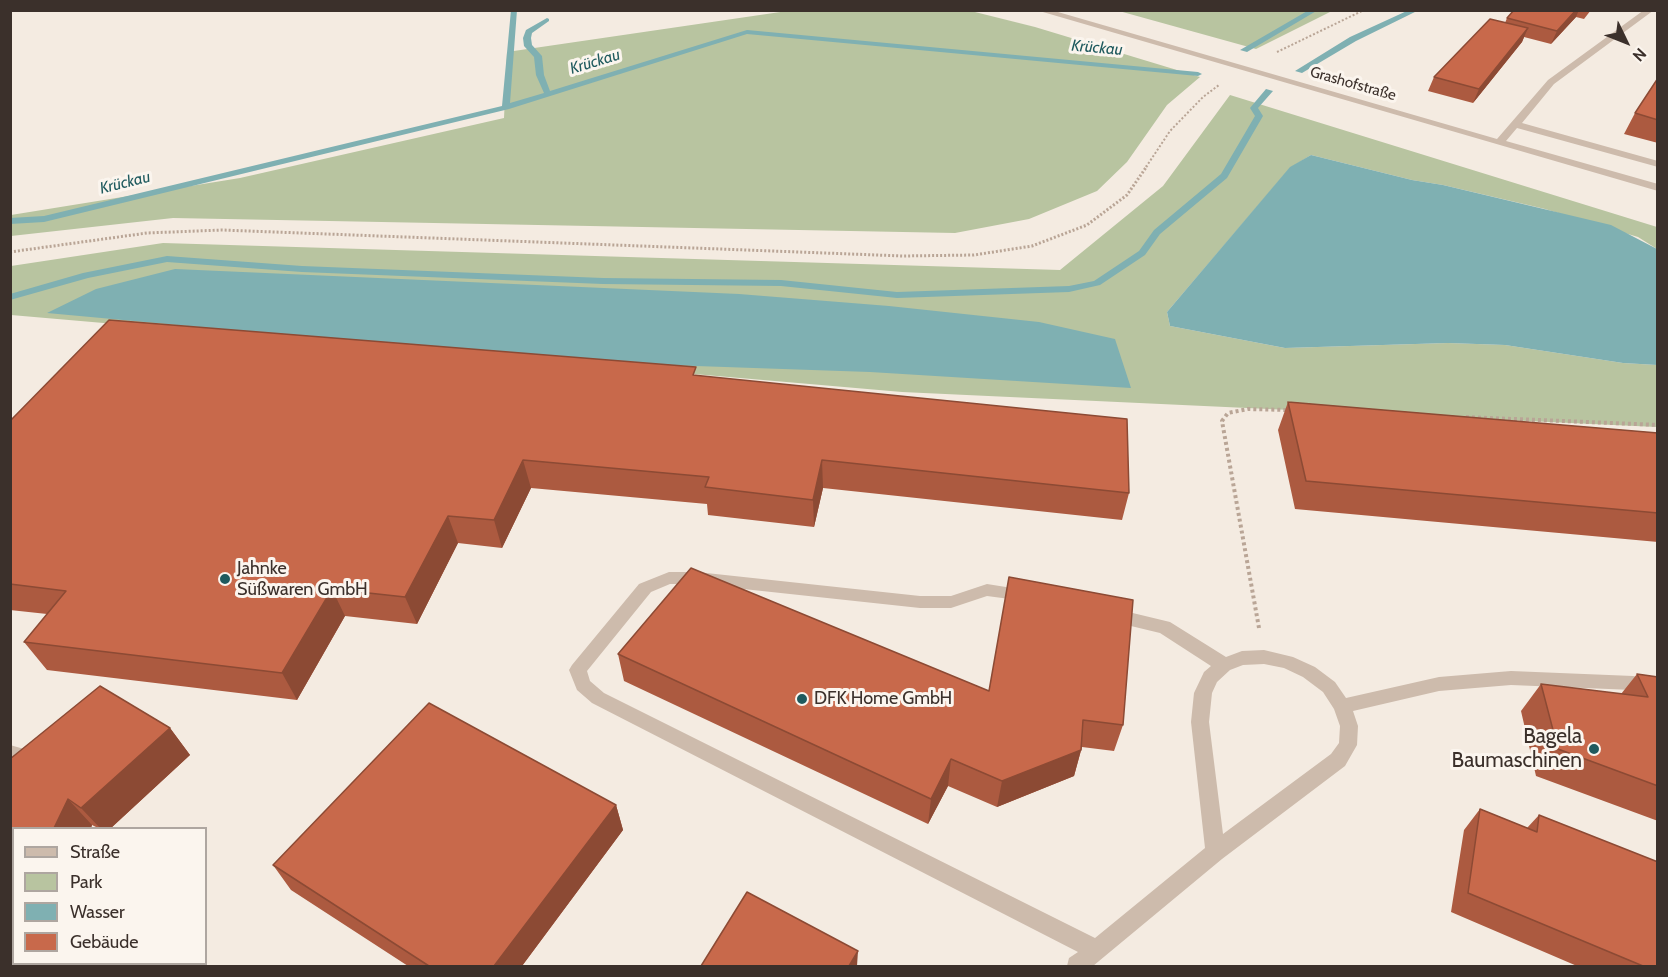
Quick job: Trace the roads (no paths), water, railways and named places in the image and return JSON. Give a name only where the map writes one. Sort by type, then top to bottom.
[{"type":"street","name":"Grashofstraße","points":[[1040,10],[1658,188]]},
{"type":"street","points":[[1500,142],[1551,82],[1647,13],[1658,21]]},
{"type":"street","points":[[1515,124],[1658,164]]},
{"type":"street","points":[[1037,598],[1003,590],[987,590],[951,602],[920,602],[697,578],[669,578],[645,588],[578,670],[584,685],[598,698],[1097,950]]},
{"type":"street","points":[[1095,611],[1164,627],[1224,665]]},
{"type":"street","points":[[1077,966],[1215,852],[1338,760],[1348,745],[1349,726],[1342,706],[1329,687],[1309,672],[1287,662],[1264,657],[1242,658],[1224,665],[1210,677],[1203,693],[1200,722],[1215,852]]},
{"type":"street","points":[[1342,706],[1439,684],[1511,678],[1658,687]]},
{"type":"water","points":[[1311,155],[1611,225],[1657,249],[1657,365],[1623,363],[1505,345],[1448,343],[1285,348],[1170,326],[1167,312],[1290,167]]},
{"type":"water","points":[[175,269],[739,294],[889,306],[1039,322],[1115,339],[1131,388],[870,372],[580,362],[47,313],[96,289]]},
{"type":"waterway","points":[[506,107],[514,10]]},
{"type":"waterway","name":"Krückau","points":[[1244,50],[1315,10]]},
{"type":"waterway","points":[[1299,71],[1353,39],[1416,10]]},
{"type":"waterway","points":[[547,20],[529,32],[527,38],[528,46],[538,56],[540,75],[548,94]]},
{"type":"waterway","name":"Krückau","points":[[548,94],[747,32],[1198,74]]},
{"type":"waterway","points":[[10,297],[86,275],[167,259],[302,269],[603,281],[781,283],[897,295],[1069,289],[1097,283],[1142,253],[1157,232],[1224,176],[1259,116],[1254,108],[1269,91]]},
{"type":"waterway","name":"Krückau","points":[[506,107],[548,94]]},
{"type":"waterway","name":"Krückau","points":[[10,221],[44,219],[506,107]]},
{"type":"place","name":"Jahnke Süßwaren GmbH","points":[[225,579]]},
{"type":"place","name":"DFK Home GmbH","points":[[802,699]]},
{"type":"place","name":"Bagela Baumaschinen","points":[[1594,749]]}]
